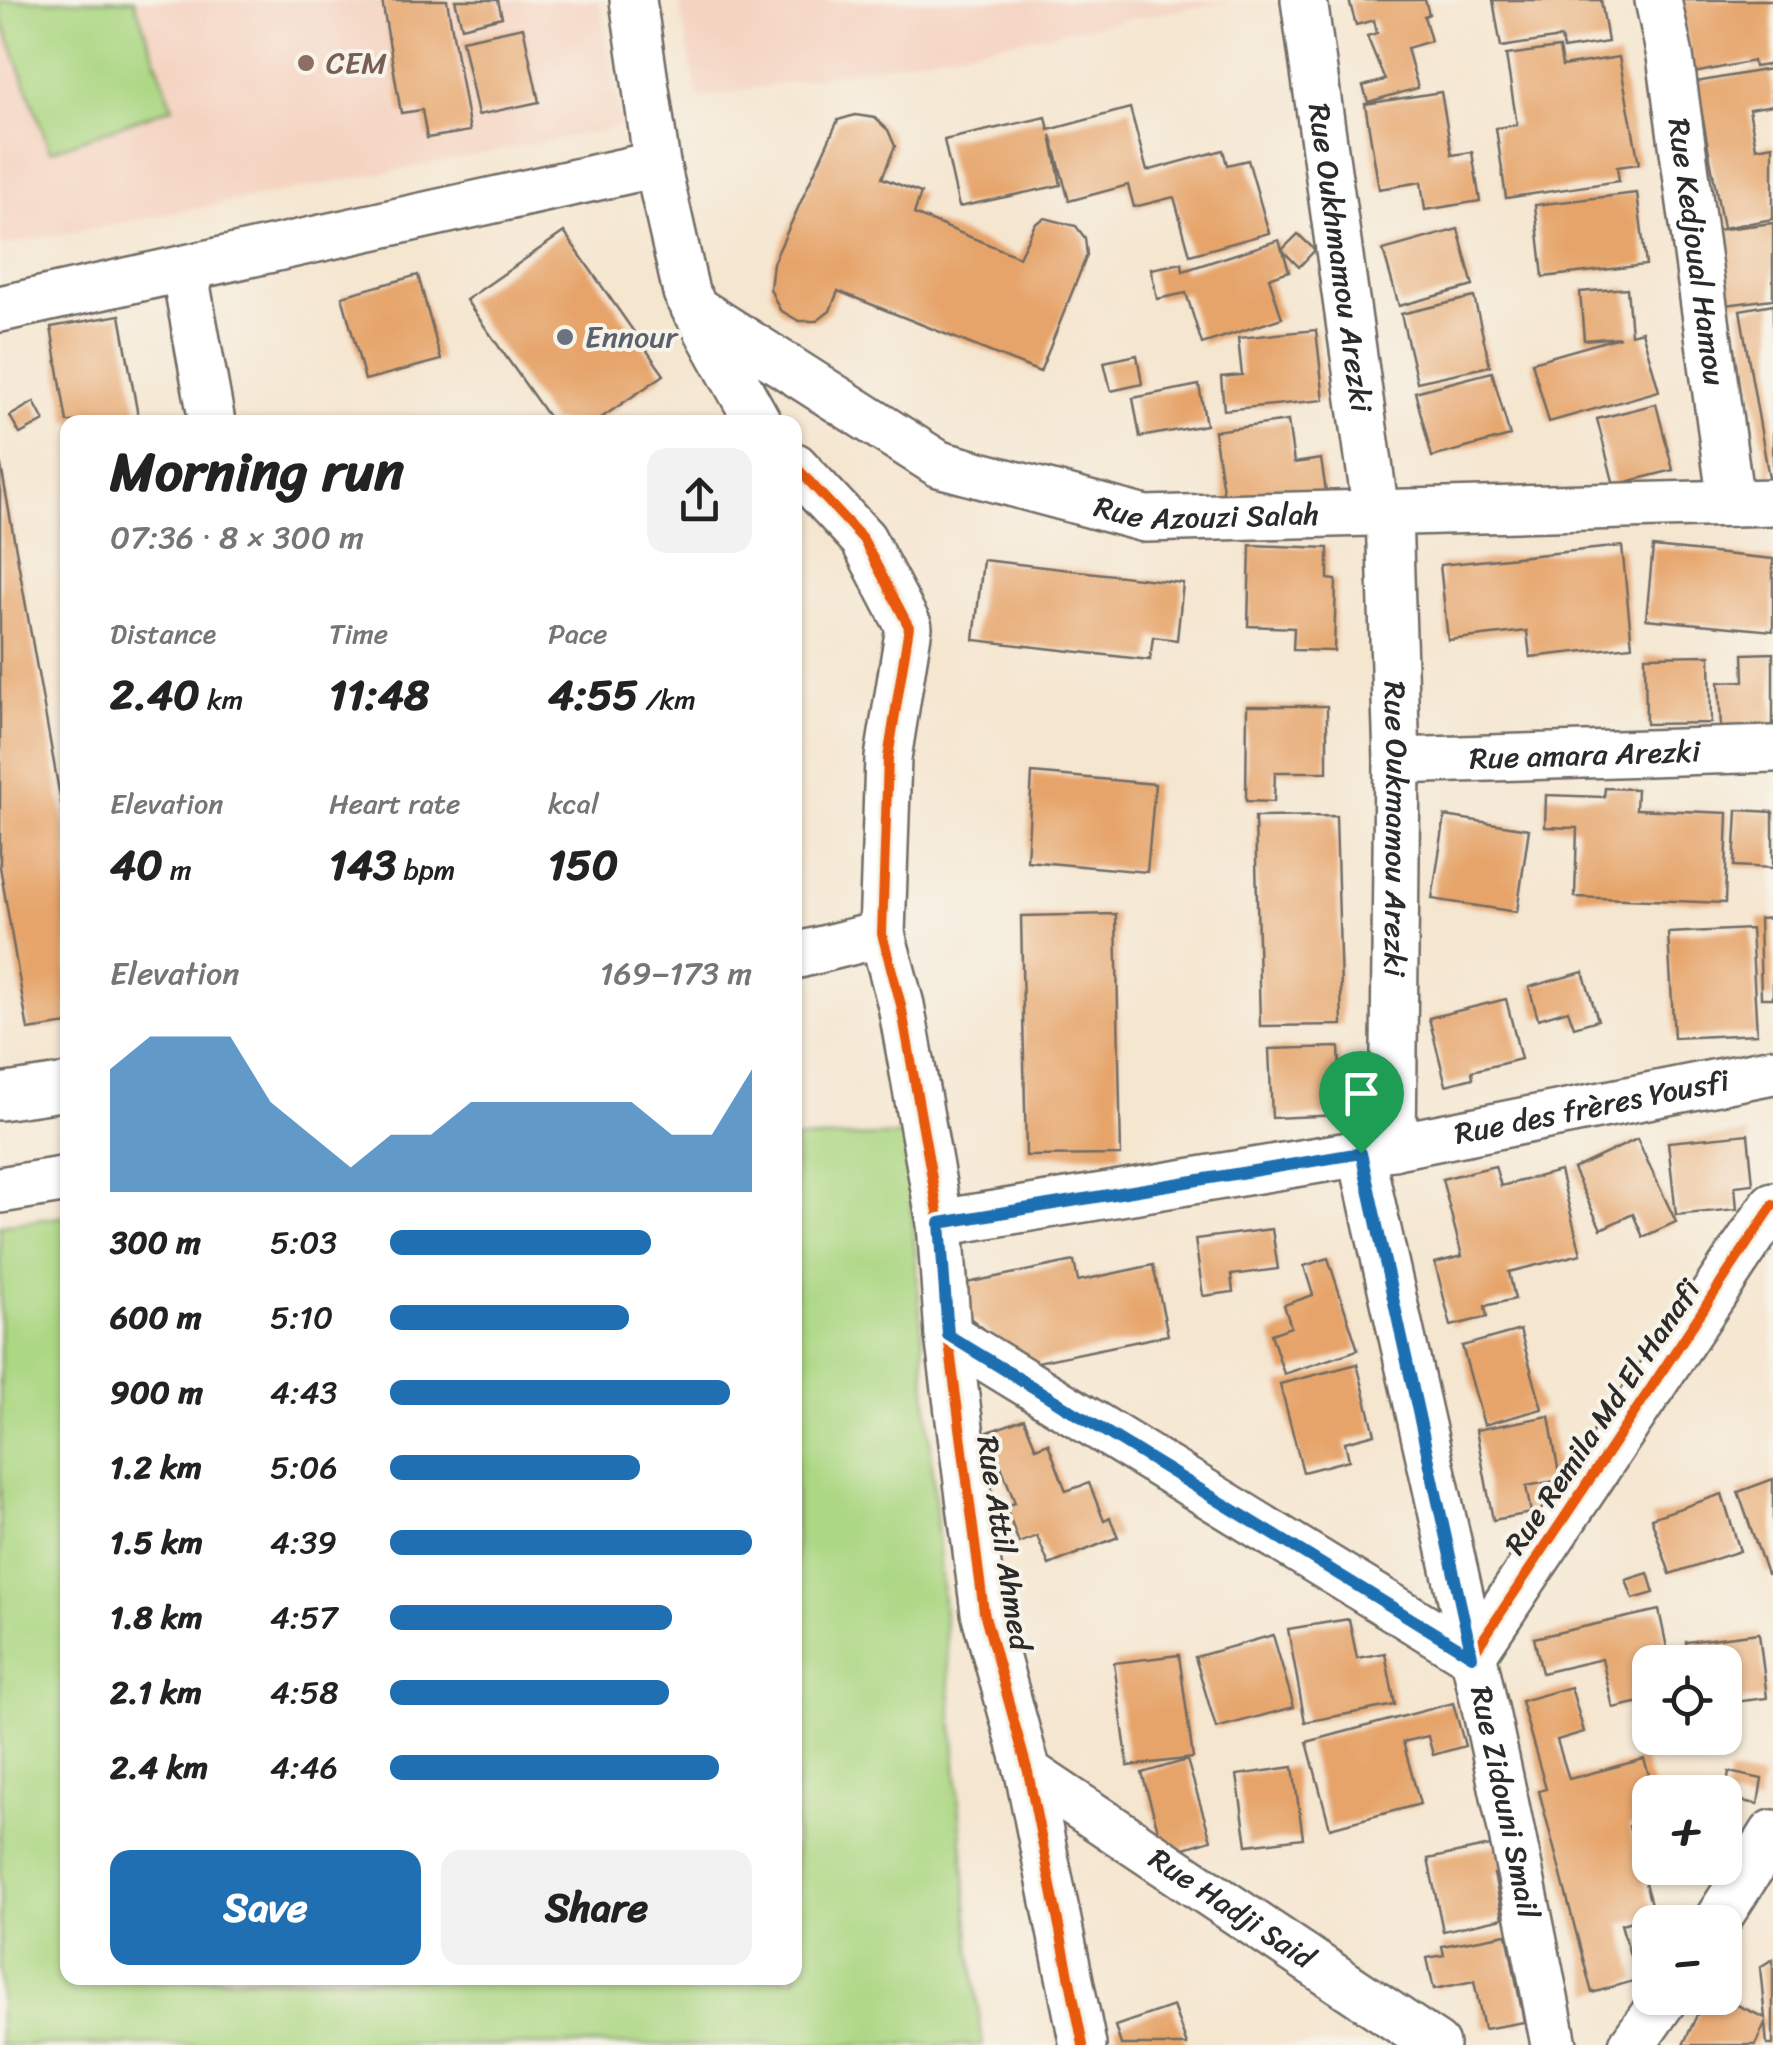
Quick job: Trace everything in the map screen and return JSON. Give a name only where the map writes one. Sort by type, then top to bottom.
[{"type":"street","points":[[633,0],[657,164],[686,292],[754,415]]},
{"type":"street","name":"Rue Oukhmamou Arezki","points":[[1304,0],[1383,513]]},
{"type":"street","name":"Rue Kedjoual Hamou","points":[[1658,0],[1752,503]]},
{"type":"street","points":[[0,309],[657,164]]},
{"type":"street","points":[[184,268],[211,415]]},
{"type":"street","name":"Rue Azouzi Salah","points":[[694,308],[939,464],[1145,519],[1752,503]]},
{"type":"street","name":"Rue Attil Ahmed","points":[[802,474],[863,539],[909,628],[888,758],[882,934],[901,1005],[940,1223],[948,1335],[984,1612],[1028,1772],[1083,2045]]},
{"type":"street","name":"Rue Oukmamou Arezki","points":[[1377,1150],[1397,761],[1383,513]]},
{"type":"street","name":"Rue amara Arezki","points":[[1397,761],[1773,749]]},
{"type":"street","points":[[802,955],[882,934]]},
{"type":"street","name":"Rue des frères Yousfi","points":[[940,1223],[1377,1150],[1773,1071]]},
{"type":"street","points":[[0,1097],[60,1087]]},
{"type":"street","name":"Rue Zidouni Smail","points":[[1377,1150],[1472,1656],[1506,1790],[1554,2045]]},
{"type":"street","points":[[0,1190],[60,1180]]},
{"type":"street","name":"Rue Remila Md El Hanafi","points":[[1472,1656],[1773,1205]]},
{"type":"street","points":[[948,1335],[1472,1656]]},
{"type":"street","name":"Rue Hadji Said","points":[[1028,1772],[1436,2045]]},
{"type":"street","points":[[1727,1905],[1773,1833]]},
{"type":"street","name":"Rue Attil Ahmed","points":[[1066,2045],[1070,1984]]},
{"type":"street","points":[[1632,2045],[1653,2015]]},
{"type":"shaded area","name":"CEM","points":[[0,0],[599,0],[623,127],[0,246]]},
{"type":"shaded area","points":[[679,0],[1234,0],[698,99]]},
{"type":"green space","points":[[0,0],[134,0],[173,107],[50,151],[0,14]]},
{"type":"green space","points":[[906,1135],[971,1953],[983,2045],[0,2045],[0,1225],[60,1217],[60,1985],[802,1985],[802,1139]]},
{"type":"building","points":[[382,0],[447,0],[470,131],[427,138],[422,110],[401,113]]},
{"type":"building","points":[[455,0],[498,0],[502,17],[462,27]]},
{"type":"building","points":[[1349,0],[1425,0],[1429,14],[1424,16],[1431,41],[1407,48],[1418,88],[1368,102],[1363,86],[1385,80],[1367,36],[1377,33],[1374,20],[1356,25]]},
{"type":"building","points":[[1493,0],[1601,0],[1608,42],[1563,49],[1561,38],[1501,47]]},
{"type":"building","points":[[1679,0],[1773,0],[1773,64],[1754,67],[1753,61],[1694,73]]},
{"type":"building","points":[[523,27],[539,102],[478,115],[462,40]]},
{"type":"building","points":[[1559,48],[1562,66],[1619,57],[1639,164],[1617,167],[1619,181],[1506,198],[1496,128],[1517,125],[1506,55]]},
{"type":"building","points":[[1770,69],[1773,105],[1749,109],[1756,148],[1773,145],[1773,219],[1723,228],[1696,82]]},
{"type":"building","points":[[1441,92],[1452,155],[1472,152],[1480,201],[1425,210],[1421,182],[1379,189],[1365,104]]},
{"type":"building","points":[[1130,108],[1147,171],[1223,150],[1227,165],[1248,160],[1269,233],[1190,255],[1174,197],[1134,207],[1128,185],[1069,201],[1051,135],[1061,185],[959,207],[944,140],[1046,117],[1049,130]]},
{"type":"building","points":[[855,115],[875,118],[888,130],[895,146],[882,178],[921,193],[914,214],[1019,257],[1035,224],[1045,218],[1076,226],[1085,238],[1087,255],[1040,372],[838,291],[830,311],[817,321],[799,321],[780,310],[770,289],[773,263],[838,120]]},
{"type":"building","points":[[1637,193],[1646,265],[1543,277],[1535,205]]},
{"type":"building","points":[[1773,223],[1773,299],[1725,305],[1716,230]]},
{"type":"building","points":[[1458,229],[1473,286],[1399,306],[1383,250]]},
{"type":"building","name":"Ennour","points":[[564,232],[664,375],[605,415],[547,415],[466,300]]},
{"type":"building","points":[[1298,234],[1315,250],[1299,267],[1283,251],[1289,271],[1269,278],[1282,318],[1202,344],[1186,293],[1157,299],[1151,269],[1182,263],[1183,271],[1279,240],[1282,250]]},
{"type":"building","points":[[418,275],[441,360],[365,380],[342,296]]},
{"type":"building","points":[[1627,288],[1631,334],[1642,331],[1659,391],[1549,422],[1532,362],[1620,337],[1584,340],[1580,292]]},
{"type":"building","points":[[1474,297],[1490,366],[1417,382],[1401,314]]},
{"type":"building","points":[[1773,304],[1773,477],[1769,478],[1740,310]]},
{"type":"building","points":[[120,315],[138,415],[66,415],[51,327]]},
{"type":"building","points":[[1316,330],[1324,400],[1224,410],[1221,377],[1242,375],[1238,338]]},
{"type":"building","points":[[1137,355],[1142,384],[1111,391],[1104,362]]},
{"type":"building","points":[[1492,372],[1510,436],[1432,457],[1415,392]]},
{"type":"building","points":[[1199,385],[1206,425],[1140,437],[1133,398]]},
{"type":"building","points":[[34,402],[44,421],[20,434],[10,416]]},
{"type":"building","points":[[1656,404],[1673,470],[1614,485],[1597,419]]},
{"type":"building","points":[[1288,421],[1294,463],[1321,459],[1327,498],[1226,511],[1214,431]]},
{"type":"building","points":[[0,460],[60,797],[60,1025],[28,1030],[0,867]]},
{"type":"building","points":[[1250,545],[1328,548],[1328,579],[1336,580],[1334,651],[1293,650],[1294,628],[1248,626]]},
{"type":"building","points":[[1622,546],[1632,646],[1530,657],[1527,631],[1448,640],[1440,565]]},
{"type":"building","points":[[1653,547],[1773,559],[1773,631],[1646,619]]},
{"type":"building","points":[[983,560],[1183,583],[1177,640],[1153,637],[1150,660],[974,640]]},
{"type":"building","points":[[1773,653],[1773,728],[1721,729],[1719,682],[1744,681],[1743,654]]},
{"type":"building","points":[[1710,655],[1711,723],[1646,724],[1645,656]]},
{"type":"building","points":[[1247,706],[1327,706],[1327,772],[1275,772],[1274,802],[1246,801]]},
{"type":"building","points":[[1032,773],[1155,784],[1147,872],[1027,861]]},
{"type":"building","points":[[1605,788],[1637,789],[1636,809],[1728,813],[1725,903],[1575,897],[1577,828],[1545,827],[1546,795],[1604,797]]},
{"type":"building","points":[[1737,810],[1773,812],[1773,868],[1734,866]]},
{"type":"building","points":[[1336,816],[1342,1025],[1260,1026],[1255,817]]},
{"type":"building","points":[[1445,816],[1529,829],[1517,912],[1432,899]]},
{"type":"building","points":[[1116,914],[1121,1155],[1026,1156],[1021,916]]},
{"type":"building","points":[[1773,918],[1773,998],[1761,998],[1759,919]]},
{"type":"building","points":[[1751,929],[1757,1034],[1674,1038],[1668,933]]},
{"type":"building","points":[[1583,972],[1598,1020],[1574,1027],[1568,1010],[1538,1019],[1529,987]]},
{"type":"building","points":[[1506,999],[1521,1059],[1472,1071],[1473,1078],[1446,1085],[1429,1018]]},
{"type":"building","points":[[1339,1047],[1342,1115],[1272,1118],[1269,1049]]},
{"type":"building","points":[[1748,1134],[1753,1184],[1735,1186],[1737,1209],[1676,1215],[1668,1142]]},
{"type":"building","points":[[1637,1139],[1676,1222],[1643,1237],[1633,1214],[1601,1229],[1573,1169]]},
{"type":"building","points":[[1495,1166],[1501,1186],[1560,1171],[1581,1254],[1509,1272],[1515,1299],[1485,1306],[1487,1317],[1451,1326],[1435,1263],[1462,1256],[1442,1179]]},
{"type":"building","points":[[1272,1229],[1278,1269],[1231,1275],[1233,1292],[1203,1296],[1195,1239]]},
{"type":"building","points":[[1328,1258],[1358,1350],[1284,1374],[1271,1334],[1291,1327],[1284,1305],[1313,1295],[1304,1266]]},
{"type":"building","points":[[1074,1261],[1078,1281],[1153,1265],[1168,1335],[1028,1364],[970,1318],[962,1284]]},
{"type":"building","points":[[1520,1330],[1542,1409],[1484,1425],[1462,1346]]},
{"type":"building","points":[[1357,1364],[1375,1434],[1345,1442],[1349,1460],[1303,1472],[1280,1384]]},
{"type":"building","points":[[1549,1416],[1560,1480],[1526,1486],[1531,1513],[1493,1520],[1476,1430]]},
{"type":"building","points":[[1024,1419],[1036,1448],[1048,1443],[1066,1491],[1089,1483],[1104,1521],[1110,1518],[1118,1537],[1049,1565],[1037,1536],[1019,1543],[1005,1506],[1015,1503],[988,1432]]},
{"type":"building","points":[[1773,1479],[1773,1572],[1767,1574],[1738,1492]]},
{"type":"building","points":[[1722,1494],[1740,1551],[1670,1574],[1651,1518]]},
{"type":"building","points":[[1648,1573],[1654,1593],[1633,1599],[1626,1580]]},
{"type":"building","points":[[1659,1610],[1666,1645],[1632,1645],[1632,1704],[1613,1708],[1602,1659],[1542,1673],[1534,1638]]},
{"type":"building","points":[[1349,1619],[1357,1658],[1385,1653],[1395,1705],[1305,1722],[1288,1629]]},
{"type":"building","points":[[1759,1633],[1767,1698],[1742,1701],[1742,1645],[1686,1642]]},
{"type":"building","points":[[1273,1635],[1294,1707],[1216,1728],[1195,1657]]},
{"type":"building","points":[[1179,1655],[1193,1758],[1128,1766],[1114,1663]]},
{"type":"building","points":[[1571,1687],[1584,1732],[1557,1740],[1569,1779],[1644,1759],[1649,1775],[1632,1775],[1629,1826],[1632,1885],[1646,1885],[1651,1905],[1632,1905],[1632,1921],[1621,1924],[1632,1962],[1632,1981],[1592,1993],[1539,1791],[1546,1789],[1521,1701]]},
{"type":"building","points":[[1453,1703],[1465,1746],[1433,1755],[1428,1736],[1403,1742],[1420,1804],[1330,1828],[1307,1742]]},
{"type":"building","points":[[1187,1760],[1211,1840],[1165,1854],[1142,1773]]},
{"type":"building","points":[[1293,1767],[1303,1838],[1247,1845],[1237,1775]]},
{"type":"building","points":[[1729,1772],[1762,1779],[1758,1804],[1742,1801],[1742,1775],[1729,1775]]},
{"type":"building","points":[[1500,1844],[1506,1871],[1494,1874],[1503,1918],[1443,1931],[1428,1859]]},
{"type":"building","points":[[1507,1934],[1524,2022],[1484,2029],[1474,1981],[1434,1989],[1427,1958],[1444,1955],[1442,1946]]},
{"type":"building","points":[[1773,1959],[1773,2045],[1767,2045],[1765,2023],[1755,2045],[1683,2045],[1697,2015],[1742,2015],[1742,2007],[1765,2018],[1760,1967]]},
{"type":"building","points":[[1173,2006],[1187,2045],[1121,2045],[1115,2026]]},
{"type":"cycle path","points":[[802,474],[863,539],[909,627],[888,758],[882,934],[901,1005],[940,1223],[948,1335],[984,1612],[1028,1772],[1083,2045]]},
{"type":"cycle path","points":[[948,1335],[1472,1656],[1773,1205]]},
{"type":"place","name":"CEM","points":[[306,63]]},
{"type":"place","name":"Ennour","points":[[565,337]]},
{"type":"route","points":[[1361,1153],[1472,1656],[948,1335],[940,1223],[1361,1153]]}]
